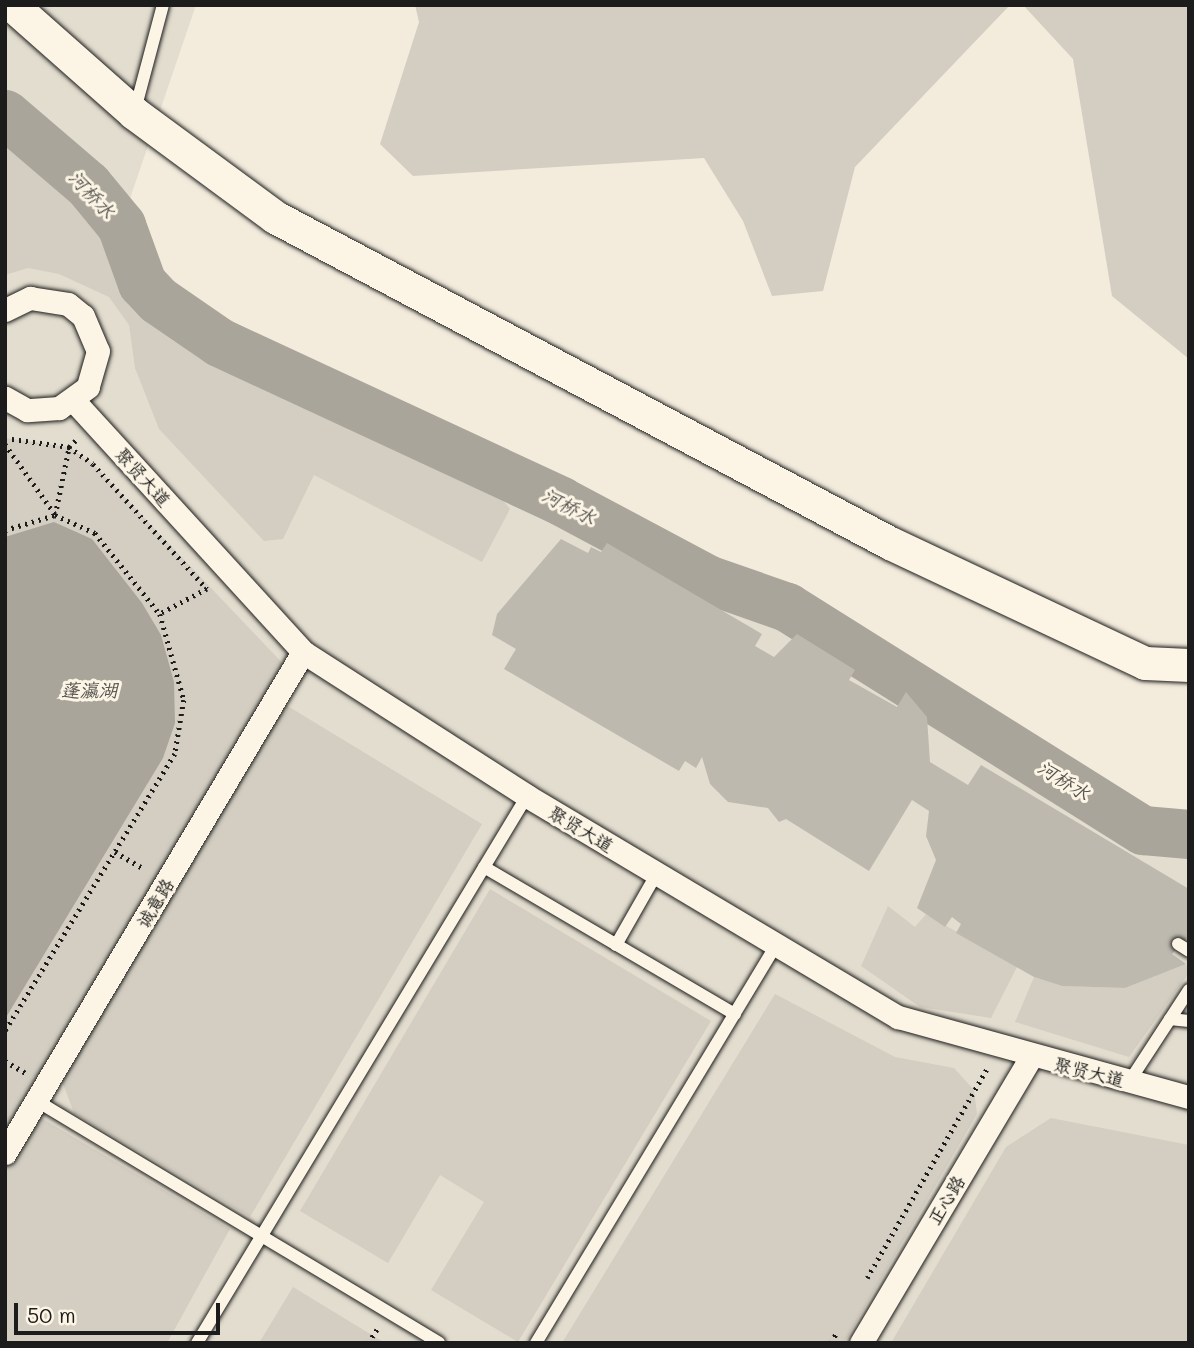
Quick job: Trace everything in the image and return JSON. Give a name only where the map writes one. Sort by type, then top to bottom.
[{"type":"street","points":[[12,5],[134,113],[275,217],[630,408],[890,543],[1145,663],[1189,665]]},
{"type":"street","points":[[5,310],[30,298],[49,298],[83,316],[98,351],[88,387],[74,401],[43,412],[5,398]]},
{"type":"street","name":"聚贤大道","points":[[74,401],[303,652],[527,796],[775,947],[898,1017],[1031,1058],[1189,1097]]},
{"type":"street","name":"诚意路","points":[[5,1153],[303,652]]},
{"type":"street","name":"正心路","points":[[862,1343],[1031,1058]]},
{"type":"lane","points":[[134,113],[163,5]]},
{"type":"lane","points":[[197,1343],[527,796]]},
{"type":"lane","points":[[484,867],[735,1014]]},
{"type":"lane","points":[[617,945],[656,875]]},
{"type":"lane","points":[[536,1343],[775,947]]},
{"type":"lane","points":[[1129,1082],[1189,990]]},
{"type":"lane","points":[[1170,1019],[1189,1021]]},
{"type":"lane","points":[[37,1101],[439,1343]]},
{"type":"path","points":[[5,438],[69,447],[93,464],[207,589],[160,614]]},
{"type":"path","points":[[5,444],[55,515],[95,533],[160,614],[180,679],[182,722],[175,754],[5,1031]]},
{"type":"path","points":[[55,515],[69,447]]},
{"type":"path","points":[[5,530],[55,515]]},
{"type":"path","points":[[115,852],[167,882]]},
{"type":"path","points":[[865,1283],[999,1047]]},
{"type":"path","points":[[831,1343],[844,1319]]},
{"type":"shaded area","points":[[5,5],[196,5],[121,225],[142,283],[158,300],[219,342],[561,501],[707,579],[787,607],[1143,830],[1189,834],[1189,1343],[5,1343]]},
{"type":"shaded area","points":[[415,5],[1010,5],[855,167],[823,291],[772,296],[743,221],[704,158],[413,176],[380,144],[419,22]]},
{"type":"shaded area","points":[[1023,5],[1189,5],[1189,359],[1112,296],[1073,59]]},
{"type":"shaded area","points":[[5,139],[105,231],[124,282],[144,308],[227,369],[498,494],[510,509],[482,562],[314,475],[283,539],[264,541],[159,429],[135,368],[129,325],[109,297],[59,274],[28,268],[5,275]]},
{"type":"shaded area","points":[[5,438],[69,447],[93,464],[291,672],[276,699],[482,824],[250,1217],[74,1113],[59,1073],[31,1112],[230,1229],[167,1343],[5,1343]]},
{"type":"shaded area","points":[[490,889],[711,1021],[518,1342],[431,1290],[484,1202],[440,1175],[388,1263],[300,1211]]},
{"type":"shaded area","points":[[888,906],[915,927],[926,914],[1017,967],[991,1018],[920,1007],[861,966]]},
{"type":"shaded area","points":[[1186,964],[1189,973],[1129,1057],[1015,1022],[1034,977],[1062,986],[1125,988]]},
{"type":"shaded area","points":[[775,994],[895,1057],[954,1068],[974,1090],[977,1114],[844,1343],[562,1343]]},
{"type":"shaded area","points":[[1051,1118],[1189,1145],[1189,1343],[891,1343],[1006,1147]]},
{"type":"shaded area","points":[[293,1287],[385,1343],[259,1343]]},
{"type":"water","name":"蓬瀛湖","points":[[54,522],[92,539],[142,603],[161,635],[174,682],[175,723],[163,758],[5,1019],[5,537]]},
{"type":"building","points":[[561,539],[588,553],[591,547],[601,552],[607,543],[762,634],[755,646],[774,657],[797,634],[855,670],[849,680],[897,707],[906,692],[927,717],[930,762],[968,785],[981,765],[1189,889],[1189,936],[1172,954],[1186,964],[1125,988],[1062,986],[1034,977],[956,933],[961,924],[952,917],[945,927],[917,908],[936,860],[926,836],[929,811],[912,800],[869,871],[786,819],[779,822],[768,808],[728,802],[710,784],[702,757],[696,768],[685,761],[679,771],[504,669],[516,649],[492,635],[497,614]]},
{"type":"waterway","name":"河桥水","points":[[5,114],[88,185],[121,225],[142,283],[158,300],[219,342],[561,501],[707,579],[787,607],[1143,830],[1189,834]]}]
